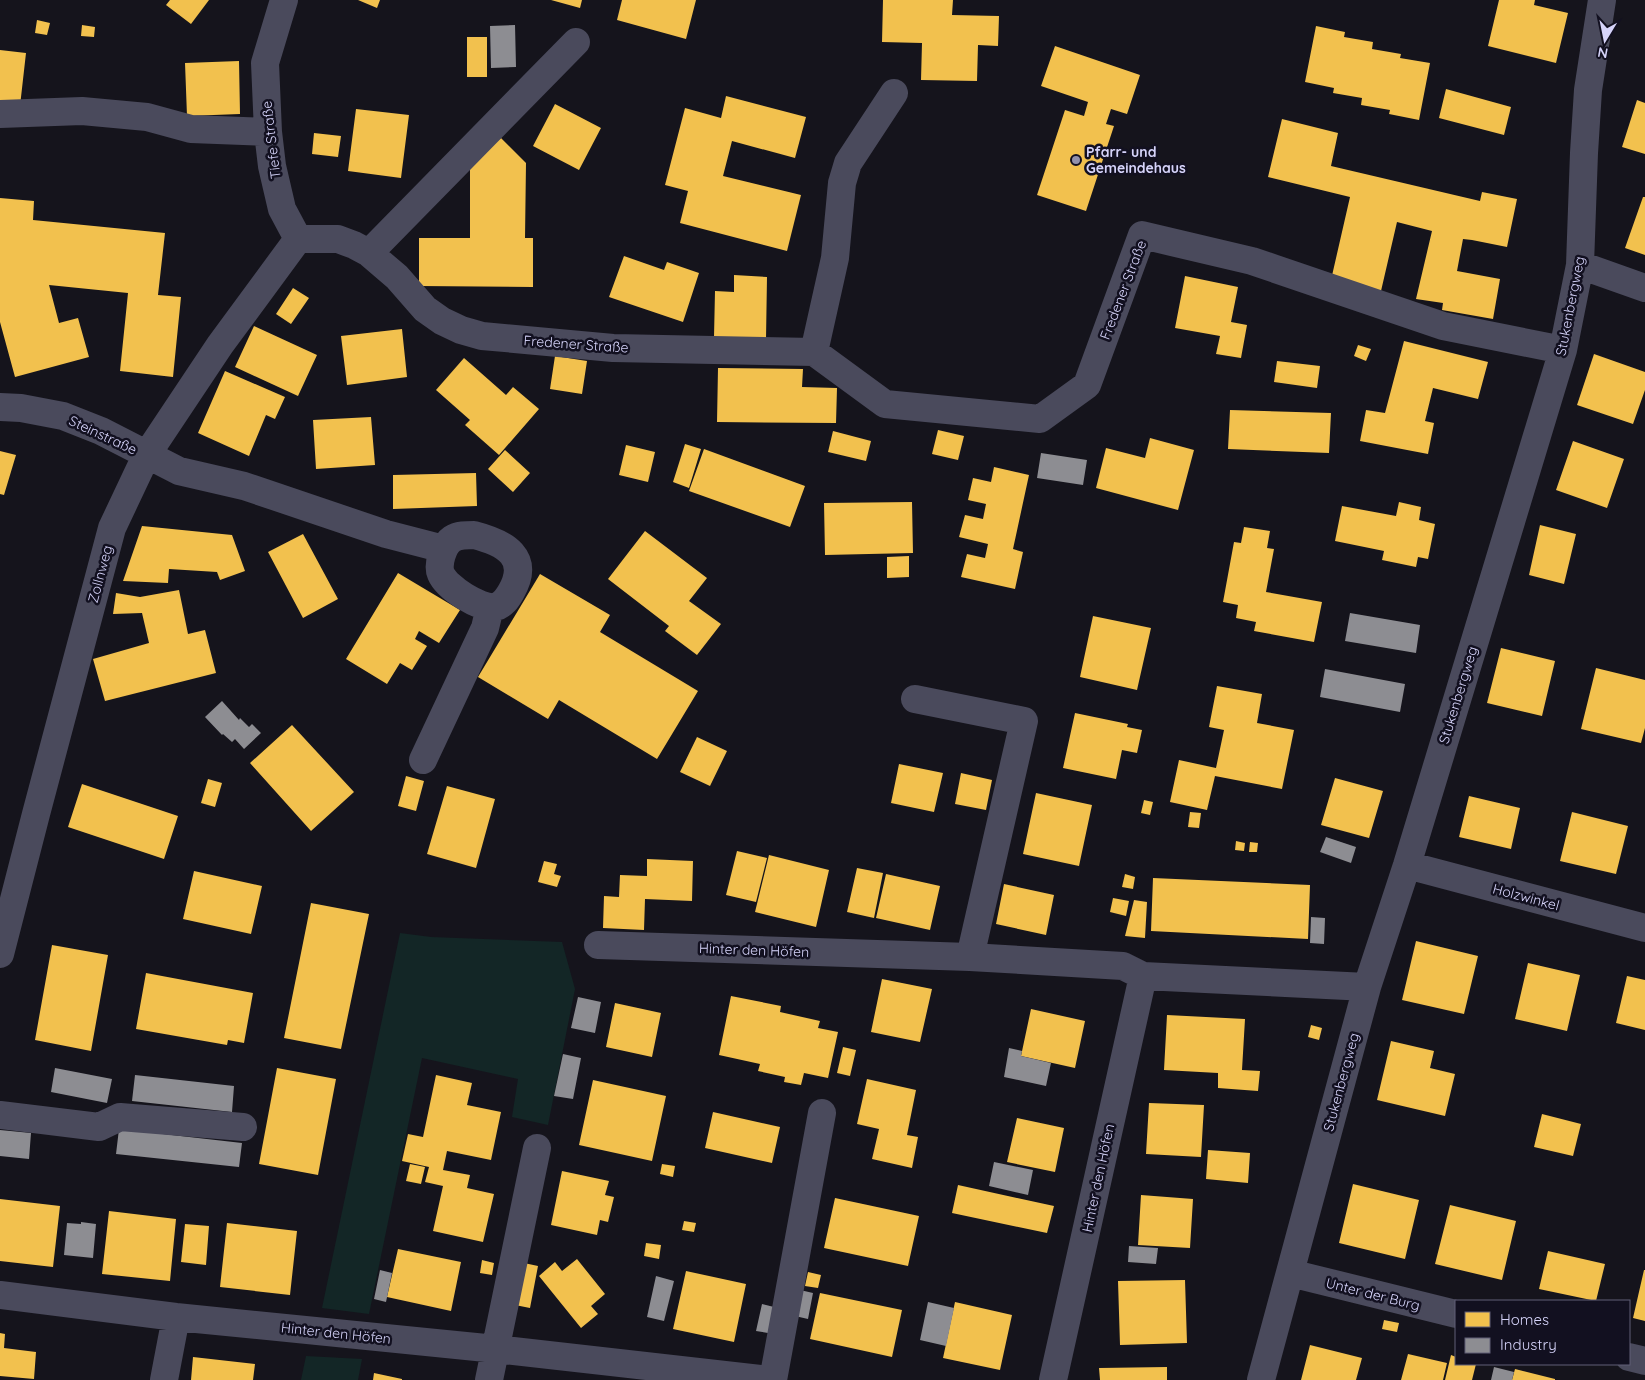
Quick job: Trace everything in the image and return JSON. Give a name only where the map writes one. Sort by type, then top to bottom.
[{"type":"street","name":"Tiefe Straße","points":[[284,0],[265,63],[268,132],[272,166],[282,209],[298,239]]},
{"type":"street","name":"Stukenbergweg","points":[[1261,1380],[1367,987],[1563,350],[1580,265],[1588,90],[1602,0]]},
{"type":"street","points":[[369,253],[576,42]]},
{"type":"street","points":[[814,352],[835,258],[842,183],[848,163],[894,94]]},
{"type":"street","points":[[0,114],[82,111],[147,117],[191,129],[268,132]]},
{"type":"street","name":"Fredener Straße","points":[[298,239],[338,238],[354,244],[369,253],[397,277],[425,309],[442,321],[461,330],[482,336],[613,348],[814,352],[885,404],[1040,419],[1087,385],[1142,235],[1252,261],[1443,326],[1563,350]]},
{"type":"street","name":"Zollnweg","points":[[0,954],[112,528],[146,456],[220,345],[298,239]]},
{"type":"street","points":[[1580,265],[1645,288]]},
{"type":"street","name":"Steinstraße","points":[[0,407],[21,408],[63,416],[101,431],[146,456],[179,471],[244,486],[386,534],[444,549]]},
{"type":"street","points":[[474,535],[491,539],[512,553],[518,565],[518,580],[506,601],[498,606],[490,607],[477,604],[450,586],[440,573],[440,562],[444,549],[450,540],[460,536],[474,535]]},
{"type":"street","points":[[422,760],[485,628],[490,607]]},
{"type":"street","points":[[916,698],[1024,721],[970,958]]},
{"type":"street","name":"Holzwinkel","points":[[1406,865],[1645,928]]},
{"type":"street","name":"Hinter den Höfen","points":[[598,945],[970,958],[1123,966],[1143,976],[1367,987]]},
{"type":"street","name":"Hinter den Höfen","points":[[1054,1380],[1143,976]]},
{"type":"street","name":"Hinter den Höfen","points":[[0,1295],[176,1317],[496,1349],[771,1380],[822,1113]]},
{"type":"street","points":[[0,1115],[99,1127],[120,1116],[243,1127]]},
{"type":"street","points":[[489,1380],[537,1148]]},
{"type":"street","name":"Unter der Burg","points":[[1290,1273],[1455,1314]]},
{"type":"street","points":[[164,1380],[176,1317]]},
{"type":"street","points":[[1630,1357],[1645,1361]]},
{"type":"green space","points":[[400,933],[431,937],[562,942],[575,989],[548,1125],[512,1117],[518,1079],[422,1058],[369,1314],[322,1308]]},
{"type":"green space","points":[[306,1356],[362,1359],[358,1380],[301,1380]]},
{"type":"building: Homes","points":[[170,0],[209,0],[191,24],[166,5]]},
{"type":"building: Homes","points":[[358,0],[380,0],[377,8]]},
{"type":"building: Homes","points":[[551,0],[582,0],[580,8]]},
{"type":"building: Homes","points":[[622,0],[696,0],[686,39],[617,20]]},
{"type":"building: Homes","points":[[883,0],[953,0],[952,15],[999,16],[998,46],[978,45],[977,81],[921,80],[922,43],[882,42]]},
{"type":"building: Homes","points":[[1499,0],[1535,0],[1534,5],[1568,13],[1556,63],[1488,46]]},
{"type":"building: Homes","points":[[37,20],[50,23],[47,35],[35,33]]},
{"type":"building: Homes","points":[[82,25],[95,27],[94,37],[81,36]]},
{"type":"building: Homes","points":[[1316,26],[1345,32],[1344,37],[1373,42],[1372,49],[1401,54],[1400,58],[1430,63],[1419,120],[1389,114],[1390,110],[1361,105],[1362,98],[1333,93],[1334,88],[1305,82]]},
{"type":"building: Homes","points":[[467,37],[487,37],[487,77],[467,77]]},
{"type":"building: Homes","name":"Pfarr- und Gemeindehaus","points":[[1055,46],[1140,75],[1127,114],[1111,109],[1106,124],[1114,126],[1086,211],[1037,195],[1065,110],[1084,116],[1088,102],[1041,86]]},
{"type":"building: Homes","points":[[0,50],[26,53],[20,106],[0,104]]},
{"type":"building: Homes","points":[[239,61],[240,114],[187,116],[185,63]]},
{"type":"building: Homes","points":[[1446,89],[1511,107],[1504,135],[1439,118]]},
{"type":"building: Homes","points":[[726,96],[806,117],[795,158],[732,141],[723,176],[801,195],[787,251],[680,223],[688,191],[665,185],[685,108],[721,118]]},
{"type":"building: Homes","points":[[1637,100],[1645,103],[1645,154],[1622,147]]},
{"type":"building: Homes","points":[[555,104],[601,128],[579,170],[533,146]]},
{"type":"building: Homes","points":[[356,109],[409,115],[401,178],[348,171]]},
{"type":"building: Homes","points":[[1282,119],[1338,133],[1331,166],[1480,201],[1482,192],[1517,199],[1507,247],[1463,239],[1457,271],[1500,279],[1493,319],[1442,310],[1443,303],[1416,299],[1432,231],[1397,222],[1381,291],[1331,280],[1350,197],[1268,177]]},
{"type":"building: Homes","points":[[314,133],[341,136],[338,157],[312,154]]},
{"type":"building: Homes","points":[[501,138],[526,163],[525,238],[533,238],[533,287],[419,286],[419,238],[470,238],[470,163]]},
{"type":"building: Homes","points":[[1643,197],[1645,197],[1645,255],[1625,248]]},
{"type":"building: Homes","points":[[0,198],[34,201],[33,220],[165,233],[158,295],[181,297],[173,377],[120,371],[128,293],[49,285],[59,323],[78,318],[89,357],[15,377],[0,322]]},
{"type":"building: Homes","points":[[624,256],[664,270],[667,262],[699,273],[683,322],[609,297]]},
{"type":"building: Homes","points":[[734,275],[767,277],[766,339],[714,337],[715,291],[734,292]]},
{"type":"building: Homes","points":[[1185,276],[1238,287],[1231,322],[1247,325],[1241,358],[1216,354],[1220,336],[1175,328]]},
{"type":"building: Homes","points":[[293,288],[309,298],[291,324],[276,314]]},
{"type":"building: Homes","points":[[254,326],[317,355],[298,396],[235,367]]},
{"type":"building: Homes","points":[[402,329],[407,377],[347,385],[341,336]]},
{"type":"building: Homes","points":[[1404,341],[1488,362],[1478,399],[1433,388],[1425,421],[1434,423],[1428,454],[1360,441],[1366,410],[1385,413]]},
{"type":"building: Homes","points":[[1358,345],[1371,349],[1366,361],[1354,356]]},
{"type":"building: Homes","points":[[1594,354],[1645,372],[1645,390],[1633,424],[1577,405]]},
{"type":"building: Homes","points":[[555,356],[587,361],[582,394],[550,389]]},
{"type":"building: Homes","points":[[464,358],[506,395],[513,387],[539,409],[499,455],[465,425],[470,420],[436,390]]},
{"type":"building: Homes","points":[[1277,361],[1320,366],[1317,388],[1274,382]]},
{"type":"building: Homes","points":[[718,368],[803,369],[802,387],[837,388],[836,423],[717,422]]},
{"type":"building: Homes","points":[[225,371],[285,397],[275,419],[266,415],[249,456],[198,433]]},
{"type":"building: Homes","points":[[1230,410],[1331,413],[1329,453],[1228,449]]},
{"type":"building: Homes","points":[[371,417],[375,465],[316,469],[313,420]]},
{"type":"building: Homes","points":[[938,430],[964,436],[958,460],[932,454]]},
{"type":"building: Homes","points":[[833,431],[871,441],[866,461],[828,452]]},
{"type":"building: Homes","points":[[1150,438],[1194,450],[1178,510],[1096,488],[1106,448],[1145,458]]},
{"type":"building: Homes","points":[[1573,441],[1624,459],[1607,508],[1556,490]]},
{"type":"building: Homes","points":[[685,444],[701,449],[689,488],[673,482]]},
{"type":"building: Homes","points":[[626,445],[655,452],[648,482],[619,475]]},
{"type":"building: Homes","points":[[704,449],[805,486],[790,527],[689,491]]},
{"type":"building: Homes","points":[[505,450],[530,473],[513,492],[488,469]]},
{"type":"building: Homes","points":[[0,451],[16,455],[4,495],[0,494]]},
{"type":"building: Homes","points":[[994,467],[1029,475],[1013,549],[1023,552],[1015,589],[961,577],[967,554],[985,558],[988,544],[959,537],[965,515],[983,519],[986,504],[968,500],[973,478],[991,482]]},
{"type":"building: Homes","points":[[476,473],[477,506],[393,509],[393,475]]},
{"type":"building: Homes","points":[[912,502],[913,553],[825,555],[824,503]]},
{"type":"building: Homes","points":[[1399,502],[1421,507],[1419,520],[1435,524],[1428,559],[1418,557],[1416,567],[1382,560],[1384,551],[1335,541],[1342,506],[1396,516]]},
{"type":"building: Homes","points":[[1540,525],[1576,534],[1564,584],[1529,575]]},
{"type":"building: Homes","points":[[142,526],[232,535],[245,571],[220,580],[217,572],[169,569],[168,583],[123,581]]},
{"type":"building: Homes","points":[[1244,527],[1270,531],[1267,548],[1274,549],[1266,592],[1322,602],[1314,642],[1254,631],[1256,622],[1236,618],[1238,605],[1223,602],[1234,542],[1241,543]]},
{"type":"building: Homes","points":[[645,531],[707,578],[689,601],[721,624],[697,655],[665,631],[669,626],[608,579]]},
{"type":"building: Homes","points":[[303,534],[338,599],[303,618],[268,552]]},
{"type":"building: Homes","points":[[909,556],[909,577],[887,578],[887,557]]},
{"type":"building: Homes","points":[[398,573],[460,610],[439,643],[419,631],[415,639],[427,646],[412,670],[400,663],[387,684],[346,659]]},
{"type":"building: Homes","points":[[540,574],[610,615],[600,632],[698,691],[657,759],[559,700],[548,719],[478,677]]},
{"type":"building: Homes","points":[[179,590],[188,634],[205,630],[216,673],[105,701],[93,659],[149,643],[142,613],[113,614],[116,593],[140,597]]},
{"type":"building: Homes","points":[[1093,616],[1151,628],[1137,690],[1080,677]]},
{"type":"building: Homes","points":[[1501,648],[1555,661],[1542,716],[1487,703]]},
{"type":"building: Homes","points":[[1596,668],[1645,680],[1645,728],[1641,743],[1581,729]]},
{"type":"building: Homes","points":[[1217,686],[1262,694],[1257,723],[1294,730],[1282,789],[1215,776],[1207,810],[1170,802],[1179,760],[1216,768],[1224,730],[1209,727]]},
{"type":"building: Homes","points":[[1075,713],[1128,724],[1127,727],[1142,730],[1137,753],[1122,750],[1116,779],[1063,768]]},
{"type":"building: Homes","points":[[292,725],[354,792],[311,831],[250,763]]},
{"type":"building: Homes","points":[[697,737],[727,751],[710,786],[680,772]]},
{"type":"building: Homes","points":[[899,764],[943,773],[934,812],[891,803]]},
{"type":"building: Homes","points":[[961,773],[992,780],[986,810],[955,804]]},
{"type":"building: Homes","points":[[406,776],[424,781],[416,811],[398,806]]},
{"type":"building: Homes","points":[[1335,778],[1383,791],[1369,838],[1321,825]]},
{"type":"building: Homes","points":[[208,779],[222,783],[215,807],[201,803]]},
{"type":"building: Homes","points":[[82,784],[178,816],[164,859],[68,827]]},
{"type":"building: Homes","points":[[447,786],[495,799],[476,868],[427,854]]},
{"type":"building: Homes","points":[[1036,793],[1092,805],[1079,866],[1023,854]]},
{"type":"building: Homes","points":[[1469,796],[1520,808],[1511,849],[1459,837]]},
{"type":"building: Homes","points":[[1144,800],[1153,802],[1150,815],[1141,813]]},
{"type":"building: Homes","points":[[1190,812],[1201,813],[1199,828],[1188,827]]},
{"type":"building: Homes","points":[[1572,812],[1628,826],[1616,874],[1560,861]]},
{"type":"building: Homes","points":[[1236,841],[1245,843],[1244,851],[1235,850]]},
{"type":"building: Homes","points":[[1250,842],[1258,843],[1257,852],[1249,852]]},
{"type":"building: Homes","points":[[737,851],[767,858],[756,902],[726,895]]},
{"type":"building: Homes","points":[[769,855],[829,870],[816,927],[755,912]]},
{"type":"building: Homes","points":[[647,859],[693,861],[692,901],[645,899],[644,930],[603,928],[604,896],[619,897],[620,875],[647,876]]},
{"type":"building: Homes","points":[[544,861],[557,864],[554,874],[561,876],[557,887],[538,882]]},
{"type":"building: Homes","points":[[857,868],[883,873],[874,918],[847,912]]},
{"type":"building: Homes","points":[[194,871],[262,886],[251,934],[183,919]]},
{"type":"building: Homes","points":[[886,874],[940,886],[930,930],[876,918]]},
{"type":"building: Homes","points":[[1125,874],[1135,877],[1133,889],[1122,887]]},
{"type":"building: Homes","points":[[1153,878],[1310,885],[1308,939],[1151,931]]},
{"type":"building: Homes","points":[[1004,884],[1054,895],[1046,935],[996,924]]},
{"type":"building: Homes","points":[[1113,898],[1129,901],[1126,916],[1110,912]]},
{"type":"building: Homes","points":[[1134,900],[1147,902],[1145,938],[1125,936]]},
{"type":"building: Homes","points":[[311,903],[369,914],[341,1049],[284,1038]]},
{"type":"building: Homes","points":[[1416,941],[1478,956],[1464,1014],[1402,1000]]},
{"type":"building: Homes","points":[[52,945],[108,955],[91,1051],[35,1040]]},
{"type":"building: Homes","points":[[1528,963],[1580,975],[1567,1031],[1515,1019]]},
{"type":"building: Homes","points":[[146,973],[253,993],[244,1043],[228,1040],[227,1045],[136,1029]]},
{"type":"building: Homes","points":[[1627,976],[1645,980],[1645,1030],[1616,1023]]},
{"type":"building: Homes","points":[[882,979],[932,989],[920,1042],[871,1032]]},
{"type":"building: Homes","points":[[731,996],[781,1006],[780,1012],[820,1021],[818,1028],[838,1032],[828,1078],[804,1073],[801,1085],[784,1082],[785,1077],[758,1071],[760,1064],[719,1055]]},
{"type":"building: Homes","points":[[615,1003],[661,1013],[652,1057],[606,1047]]},
{"type":"building: Homes","points":[[1031,1009],[1085,1021],[1075,1068],[1021,1056]]},
{"type":"building: Homes","points":[[1167,1015],[1245,1019],[1242,1070],[1260,1071],[1258,1091],[1218,1088],[1218,1073],[1164,1070]]},
{"type":"building: Homes","points":[[1311,1025],[1322,1028],[1319,1040],[1308,1037]]},
{"type":"building: Homes","points":[[1391,1041],[1434,1051],[1430,1068],[1455,1074],[1445,1116],[1377,1100]]},
{"type":"building: Homes","points":[[843,1047],[856,1050],[850,1076],[837,1073]]},
{"type":"building: Homes","points":[[277,1068],[336,1079],[318,1175],[259,1164]]},
{"type":"building: Homes","points":[[436,1075],[472,1083],[467,1105],[501,1112],[491,1160],[447,1151],[443,1170],[470,1175],[467,1188],[494,1194],[483,1242],[433,1231],[443,1186],[425,1182],[429,1167],[402,1161],[408,1134],[423,1137]]},
{"type":"building: Homes","points":[[867,1079],[916,1090],[907,1135],[918,1137],[912,1168],[872,1159],[879,1129],[857,1124]]},
{"type":"building: Homes","points":[[593,1080],[666,1096],[652,1161],[579,1145]]},
{"type":"building: Homes","points":[[1149,1103],[1204,1105],[1201,1157],[1146,1154]]},
{"type":"building: Homes","points":[[713,1112],[780,1127],[772,1163],[705,1148]]},
{"type":"building: Homes","points":[[1542,1114],[1581,1124],[1573,1156],[1534,1147]]},
{"type":"building: Homes","points":[[1017,1118],[1064,1128],[1055,1172],[1007,1162]]},
{"type":"building: Homes","points":[[1208,1150],[1250,1153],[1248,1183],[1206,1179]]},
{"type":"building: Homes","points":[[410,1164],[425,1167],[421,1184],[406,1181]]},
{"type":"building: Homes","points":[[662,1164],[675,1166],[673,1177],[660,1174]]},
{"type":"building: Homes","points":[[562,1171],[609,1181],[605,1195],[614,1197],[608,1222],[600,1220],[597,1235],[551,1225]]},
{"type":"building: Homes","points":[[1353,1184],[1419,1200],[1405,1259],[1339,1243]]},
{"type":"building: Homes","points":[[958,1185],[1054,1206],[1047,1233],[952,1213]]},
{"type":"building: Homes","points":[[1141,1195],[1193,1199],[1190,1248],[1138,1245]]},
{"type":"building: Homes","points":[[835,1198],[919,1216],[908,1266],[824,1248]]},
{"type":"building: Homes","points":[[0,1199],[60,1206],[53,1267],[0,1261]]},
{"type":"building: Homes","points":[[1450,1205],[1516,1221],[1502,1280],[1435,1264]]},
{"type":"building: Homes","points":[[109,1211],[176,1219],[170,1281],[102,1274]]},
{"type":"building: Homes","points":[[684,1221],[696,1223],[694,1232],[682,1230]]},
{"type":"building: Homes","points":[[227,1223],[297,1231],[290,1295],[220,1287]]},
{"type":"building: Homes","points":[[185,1224],[209,1226],[206,1265],[181,1262]]},
{"type":"building: Homes","points":[[646,1243],[661,1245],[659,1259],[644,1256]]},
{"type":"building: Homes","points":[[398,1249],[461,1262],[451,1311],[387,1297]]},
{"type":"building: Homes","points":[[1548,1251],[1605,1264],[1596,1300],[1539,1289]]},
{"type":"building: Homes","points":[[577,1259],[605,1294],[591,1306],[598,1314],[581,1328],[539,1276],[555,1262],[562,1271]]},
{"type":"building: Homes","points":[[482,1260],[494,1263],[492,1275],[480,1273]]},
{"type":"building: Homes","points":[[524,1263],[538,1266],[530,1308],[515,1305]]},
{"type":"building: Homes","points":[[1645,1270],[1645,1321],[1633,1318]]},
{"type":"building: Homes","points":[[686,1271],[746,1284],[734,1342],[673,1329]]},
{"type":"building: Homes","points":[[808,1272],[821,1275],[818,1288],[805,1286]]},
{"type":"building: Homes","points":[[1185,1280],[1187,1343],[1120,1345],[1118,1281]]},
{"type":"building: Homes","points":[[820,1293],[902,1310],[892,1357],[810,1339]]},
{"type":"building: Homes","points":[[955,1302],[1012,1315],[1000,1370],[943,1358]]},
{"type":"building: Homes","points":[[1384,1320],[1399,1323],[1397,1332],[1382,1329]]},
{"type":"building: Homes","points":[[0,1333],[5,1334],[4,1348],[36,1352],[34,1379],[0,1376]]},
{"type":"building: Homes","points":[[1310,1345],[1362,1358],[1356,1380],[1301,1380]]},
{"type":"building: Homes","points":[[1408,1354],[1447,1363],[1443,1380],[1401,1380]]},
{"type":"building: Homes","points":[[1451,1355],[1455,1357],[1455,1365],[1476,1365],[1472,1380],[1445,1380]]},
{"type":"building: Homes","points":[[193,1357],[255,1364],[253,1380],[191,1380]]},
{"type":"building: Homes","points":[[1167,1367],[1167,1380],[1100,1380],[1099,1368]]},
{"type":"building: Homes","points":[[1515,1369],[1555,1379],[1555,1380],[1512,1380]]},
{"type":"building: Homes","points":[[374,1373],[402,1379],[402,1380],[373,1380]]},
{"type":"building: Industry","points":[[515,25],[516,67],[491,68],[490,26]]},
{"type":"building: Industry","points":[[1041,453],[1087,460],[1083,485],[1037,478]]},
{"type":"building: Industry","points":[[1350,613],[1420,625],[1416,653],[1345,641]]},
{"type":"building: Industry","points":[[1325,669],[1405,684],[1400,712],[1320,697]]},
{"type":"building: Industry","points":[[222,701],[239,720],[240,718],[249,727],[252,724],[261,733],[244,749],[235,739],[232,742],[222,735],[205,717]]},
{"type":"building: Industry","points":[[1326,837],[1356,847],[1351,863],[1320,852]]},
{"type":"building: Industry","points":[[1311,917],[1325,918],[1324,944],[1310,943]]},
{"type":"building: Industry","points":[[578,997],[601,1002],[595,1033],[571,1028]]},
{"type":"building: Industry","points":[[1009,1048],[1022,1051],[1021,1056],[1051,1063],[1046,1086],[1004,1077]]},
{"type":"building: Industry","points":[[563,1054],[581,1058],[573,1099],[554,1096]]},
{"type":"building: Industry","points":[[55,1068],[112,1079],[107,1103],[51,1092]]},
{"type":"building: Industry","points":[[135,1075],[234,1086],[232,1112],[132,1101]]},
{"type":"building: Industry","points":[[119,1129],[242,1143],[239,1167],[116,1154]]},
{"type":"building: Industry","points":[[0,1130],[31,1133],[29,1159],[0,1156]]},
{"type":"building: Industry","points":[[994,1162],[1033,1170],[1028,1195],[989,1186]]},
{"type":"building: Industry","points":[[81,1222],[96,1224],[93,1258],[64,1255],[67,1223],[81,1224]]},
{"type":"building: Industry","points":[[1129,1246],[1158,1248],[1156,1264],[1128,1262]]},
{"type":"building: Industry","points":[[380,1270],[392,1273],[386,1302],[374,1299]]},
{"type":"building: Industry","points":[[656,1276],[674,1281],[664,1321],[647,1317]]},
{"type":"building: Industry","points":[[800,1290],[813,1293],[808,1319],[795,1316]]},
{"type":"building: Industry","points":[[928,1302],[954,1308],[946,1346],[920,1340]]},
{"type":"building: Industry","points":[[762,1304],[774,1307],[768,1333],[756,1331]]},
{"type":"building: Industry","points":[[1494,1367],[1514,1372],[1512,1380],[1491,1380]]},
{"type":"place","name":"Pfarr- und Gemeindehaus","points":[[1076,160]]}]
